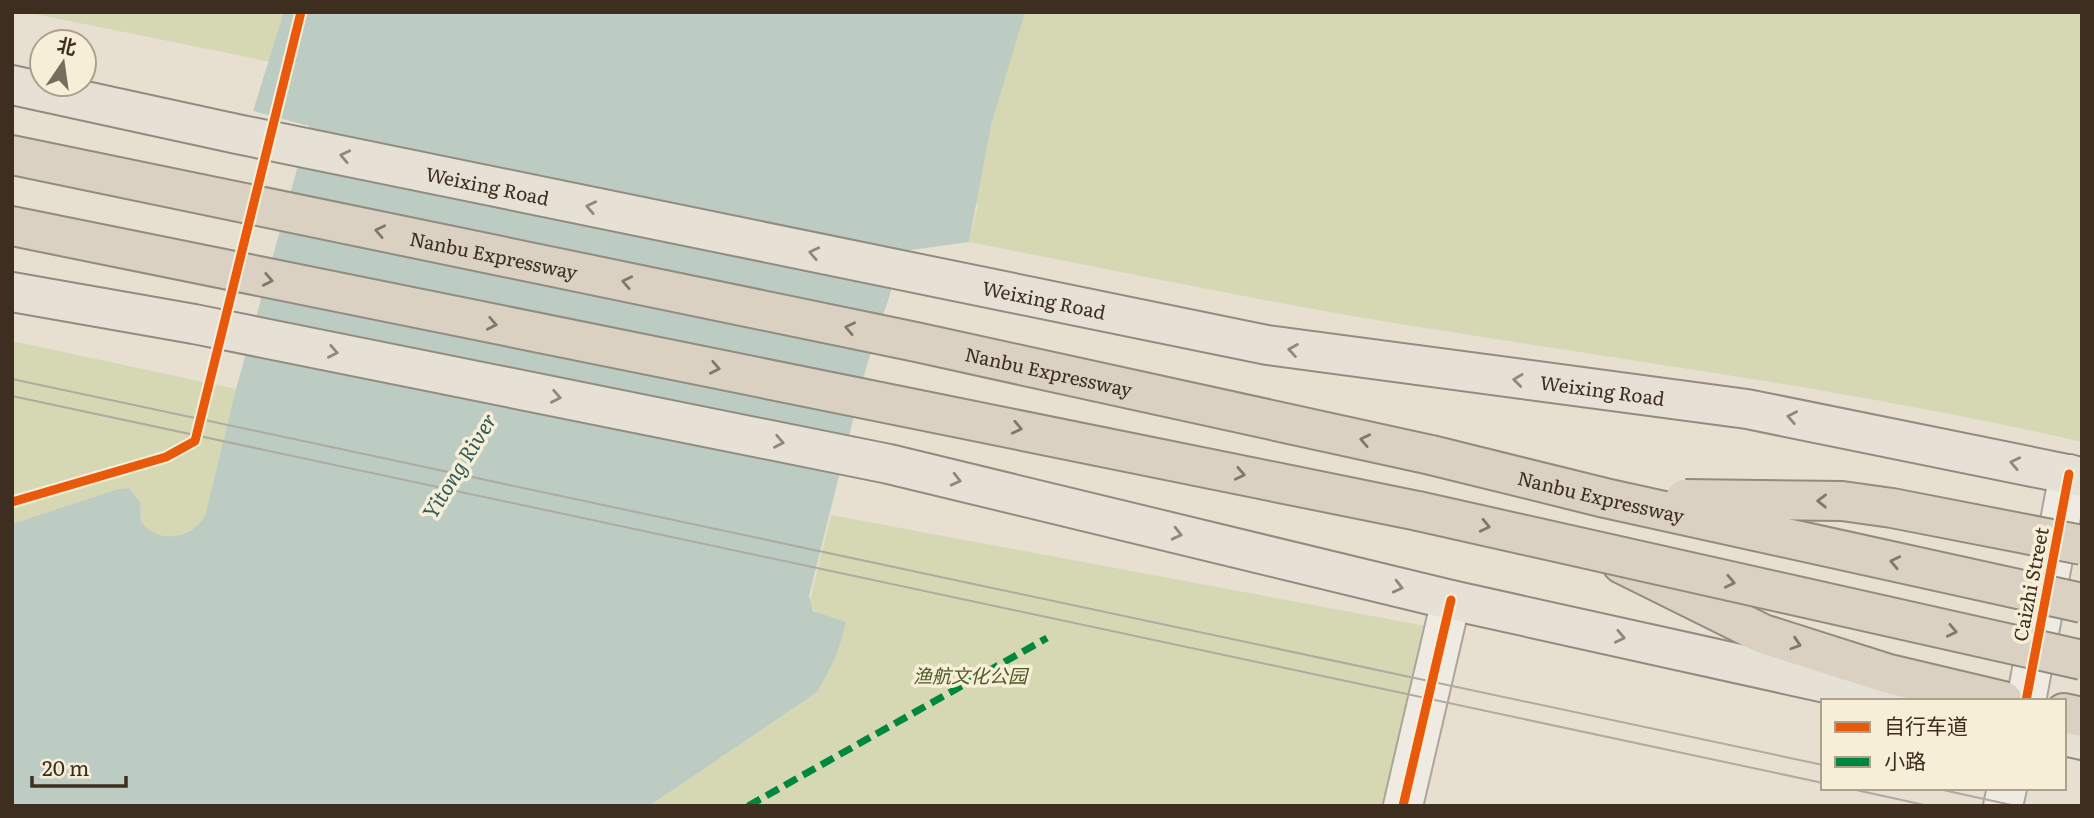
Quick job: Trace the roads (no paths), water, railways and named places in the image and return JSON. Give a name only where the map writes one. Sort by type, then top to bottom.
[{"type":"highway","name":"Nanbu Expressway","points":[[12,155],[916,342],[1431,455],[1605,498],[2082,603]]},
{"type":"highway","points":[[12,226],[201,267],[902,405],[1418,511],[2082,660]]},
{"type":"highway","points":[[1605,498],[1842,501],[1904,510],[2082,545]]},
{"type":"highway","points":[[1601,554],[1763,634],[1889,674],[1995,699]]},
{"type":"main road","name":"Weixing Road","points":[[12,85],[237,134],[1267,345],[1747,409],[2076,476]]},
{"type":"main road","points":[[12,292],[194,324],[889,464],[1451,600],[1898,699]]},
{"type":"street","name":"Caizhi Street","points":[[2026,699],[2076,476]]},
{"type":"street","points":[[1403,806],[1451,600]]},
{"type":"water","name":"Yitong River","points":[[284,12],[1025,12],[991,125],[969,242],[904,251],[866,368],[809,596],[813,611],[846,622],[831,667],[816,693],[649,806],[12,806],[12,524],[118,489],[129,488],[140,502],[141,521],[156,534],[183,534],[192,530],[205,516],[236,389],[309,126],[253,111]]},
{"type":"tram line","points":[[12,379],[1821,765]]},
{"type":"tram line","points":[[12,396],[1821,783]]},
{"type":"tram line","points":[[1856,790],[1929,806]]},
{"type":"tram line","points":[[1943,790],[2016,806]]},
{"type":"park label","name":"渔航文化公园","points":[[970,675]]}]
